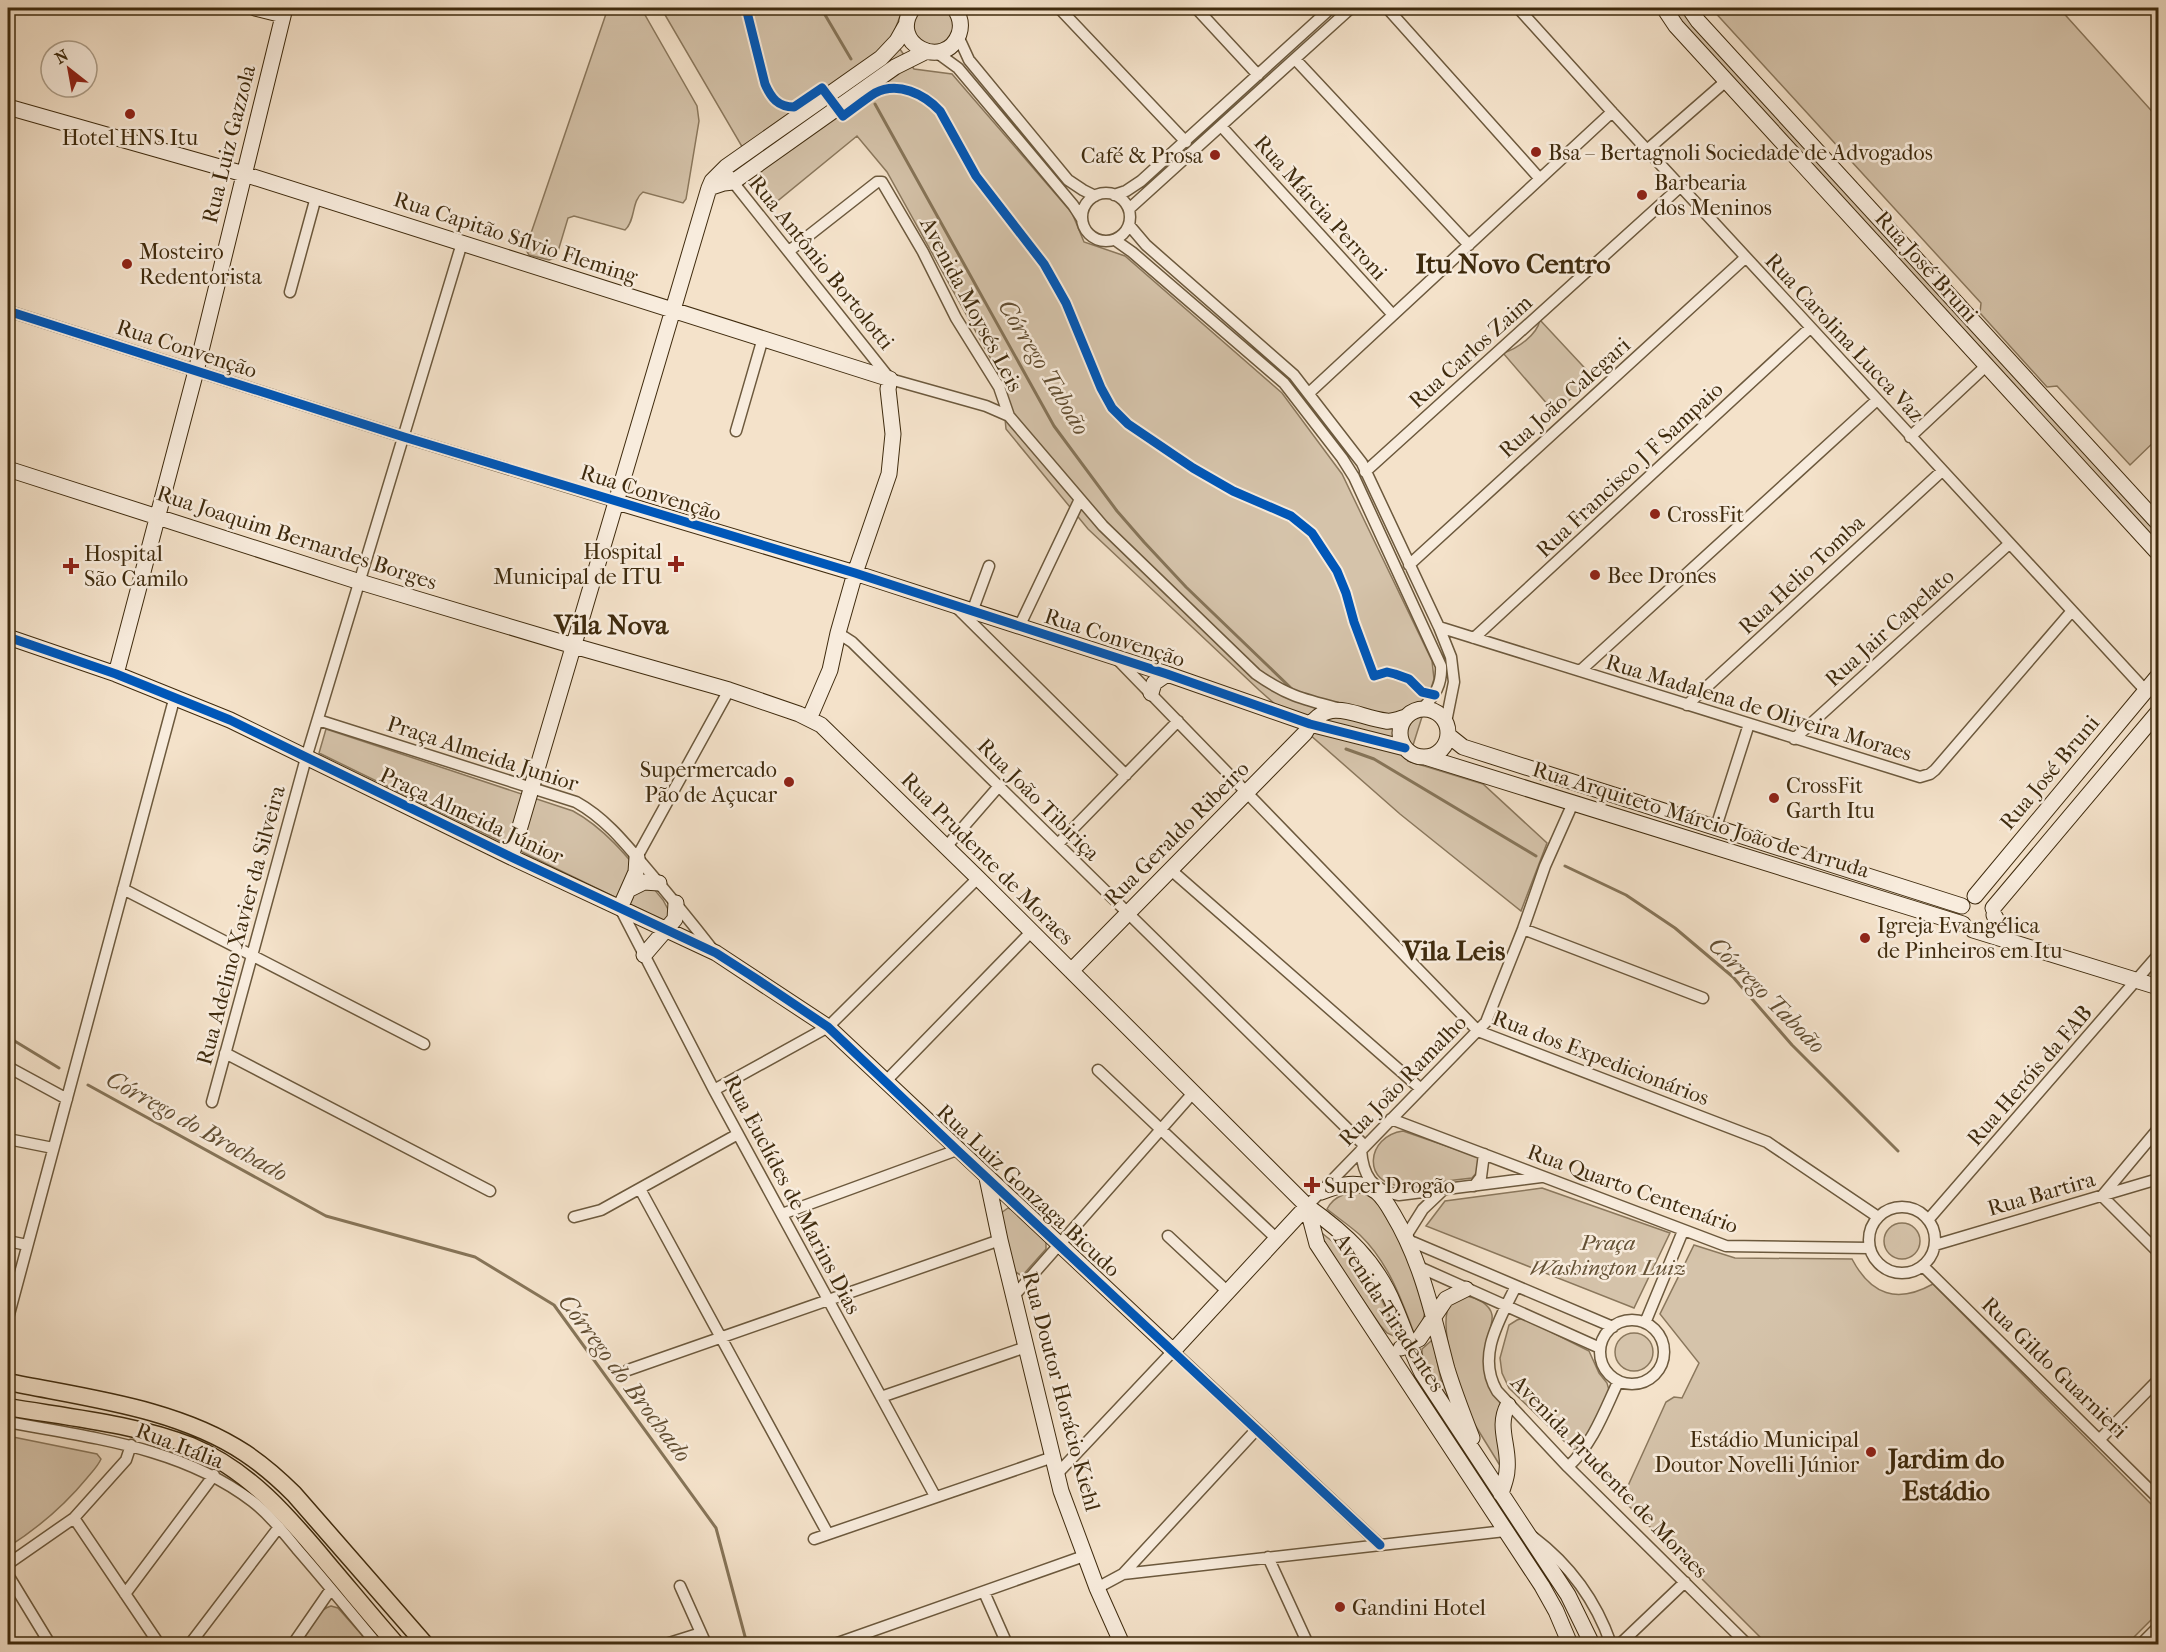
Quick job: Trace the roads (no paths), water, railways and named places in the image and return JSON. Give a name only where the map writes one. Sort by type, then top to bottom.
[{"type":"main road","points":[[8,1382],[165,1416],[190,1425],[244,1452],[271,1472],[294,1494],[424,1644]]},
{"type":"main road","points":[[8,1407],[162,1436],[192,1446],[223,1462],[264,1492],[286,1514],[396,1644]]},
{"type":"street","points":[[255,8],[284,11]]},
{"type":"street","points":[[511,857],[712,181],[726,167],[869,69],[897,41],[913,8]]},
{"type":"street","points":[[1059,8],[1186,142]]},
{"type":"street","points":[[1196,8],[1258,75]]},
{"type":"street","points":[[1114,195],[1142,181],[1330,8]]},
{"type":"street","points":[[1129,209],[1351,8]]},
{"type":"street","points":[[1387,8],[1540,179]]},
{"type":"street","name":"Rua Carolina Lucca Vaz","points":[[1518,8],[1745,258],[2146,691]]},
{"type":"street","name":"Rua José Bruni","points":[[1664,8],[1676,26],[2158,554]]},
{"type":"street","name":"Rua José Bruni","points":[[1689,8],[2158,523]]},
{"type":"street","name":"Rua Luiz Gazzola","points":[[116,674],[195,371],[284,11]]},
{"type":"street","points":[[709,188],[733,182],[895,67],[949,47],[958,36],[961,27],[960,11]]},
{"type":"street","points":[[906,25],[912,42],[958,68],[1073,206],[1093,238],[1108,241],[1121,236],[1129,225],[1129,209],[1123,200],[1114,195],[1095,196],[1084,208],[1082,219]]},
{"type":"street","points":[[958,36],[969,60],[1068,180],[1095,196]]},
{"type":"street","points":[[1295,59],[1469,245]]},
{"type":"street","points":[[1647,150],[1726,81]]},
{"type":"street","name":"Rua Capitão Sílvio Fleming","points":[[8,106],[244,174],[890,379],[986,406],[1009,416]]},
{"type":"street","points":[[1309,393],[1612,112]]},
{"type":"street","name":"Rua Márcia Perroni","points":[[1221,126],[1393,315]]},
{"type":"street","name":"Rua Antônio Bortolotti","points":[[726,167],[733,182],[890,379]]},
{"type":"street","name":"Avenida Moysés Leis","points":[[789,251],[879,182],[884,184],[923,252],[956,318],[999,387],[1009,416]]},
{"type":"street","name":"Rua Carlos Zaim","points":[[1365,471],[1680,187]]},
{"type":"street","points":[[290,292],[316,197]]},
{"type":"street","points":[[1129,225],[1146,245],[1293,375],[1356,454],[1446,643],[1454,682],[1443,748],[1431,756],[1417,756],[1405,748],[1308,728]]},
{"type":"street","points":[[1009,416],[1103,526],[1256,674],[1275,688],[1294,697],[1389,722],[1423,708],[1435,695],[1439,686],[1441,666],[1359,487],[1342,458],[1284,382],[1115,240]]},
{"type":"street","name":"Rua Adelino Xavier da Silveira","points":[[212,1102],[306,758],[462,243]]},
{"type":"street","name":"Rua João Calegari","points":[[1409,565],[1745,258]]},
{"type":"street","name":"Rua Convenção","points":[[8,311],[404,437],[855,573],[1167,674],[1281,715],[1308,728]]},
{"type":"street","name":"Rua Francisco J F Sampaio","points":[[1474,638],[1810,328]]},
{"type":"street","points":[[736,431],[763,338]]},
{"type":"street","points":[[1910,437],[1987,365]]},
{"type":"street","points":[[809,719],[830,670],[855,573],[891,467],[893,434],[888,389],[890,379]]},
{"type":"street","points":[[1580,671],[1876,400]]},
{"type":"street","name":"Rua Joaquim Bernardes Borges","points":[[8,469],[360,582],[574,646]]},
{"type":"street","name":"Rua Helio Tomba","points":[[1687,705],[1942,471]]},
{"type":"street","points":[[1019,627],[1080,499]]},
{"type":"street","name":"Rua Jair Capelato","points":[[1794,739],[2009,544]]},
{"type":"street","points":[[972,612],[989,566]]},
{"type":"street","points":[[956,607],[1126,775]]},
{"type":"street","name":"Rua Madalena de Oliveira Moraes","points":[[1439,627],[1915,777],[1924,777],[1930,774],[2071,612]]},
{"type":"street","name":"Rua João Tibiriça","points":[[838,633],[852,642],[999,786],[1363,1148]]},
{"type":"street","name":"Praça Almeida Júnior","points":[[8,637],[175,696],[230,720],[620,908]]},
{"type":"street","name":"Rua Prudente de Moraes","points":[[574,646],[729,690],[799,714],[821,725],[1307,1206]]},
{"type":"street","name":"Rua dos Expedicionários","points":[[1116,658],[1479,1031],[1767,1142],[1878,1217]]},
{"type":"street","points":[[1151,693],[1154,683],[1167,674]]},
{"type":"street","name":"Rua José Bruni","points":[[1975,896],[2158,676]]},
{"type":"street","points":[[620,908],[636,872],[637,857],[729,690]]},
{"type":"street","points":[[8,1318],[175,696]]},
{"type":"street","points":[[1308,728],[1325,713],[1338,708]]},
{"type":"street","points":[[1423,708],[1436,712],[1447,729]]},
{"type":"street","name":"Rua José Bruni","points":[[1994,911],[2158,712]]},
{"type":"street","points":[[1405,717],[1399,732],[1405,748]]},
{"type":"street","name":"Praça Almeida Junior","points":[[318,720],[576,802],[608,824],[716,953]]},
{"type":"street","points":[[1058,844],[1178,721]]},
{"type":"street","points":[[1716,827],[1749,724]]},
{"type":"street","name":"Rua Geraldo Ribeiro","points":[[1071,971],[1308,728]]},
{"type":"street","name":"Rua Arquiteto Márcio João de Arruda","points":[[1447,729],[1463,747],[1962,906]]},
{"type":"street","name":"Rua Arquiteto Márcio João de Arruda","points":[[1425,757],[2158,987]]},
{"type":"street","points":[[946,847],[999,786]]},
{"type":"street","name":"Rua João Ramalho","points":[[1307,1206],[1486,1022],[1545,866],[1573,803]]},
{"type":"street","points":[[1171,870],[1421,1089]]},
{"type":"street","points":[[714,1090],[828,1027],[978,878]]},
{"type":"street","points":[[630,889],[644,882],[659,883]]},
{"type":"street","points":[[123,888],[424,1044]]},
{"type":"street","points":[[1994,911],[1989,925],[1979,930],[1968,927],[1960,912],[1965,901],[1975,896],[1986,899],[1994,911],[2010,942]]},
{"type":"street","points":[[644,955],[675,919],[676,903]]},
{"type":"street","name":"Rua Luiz Gonzaga Bicudo","points":[[620,908],[716,953],[828,1027],[1380,1545]]},
{"type":"street","name":"Rua Euclídes de Marins Dias","points":[[620,908],[714,1090],[935,1496]]},
{"type":"street","points":[[1523,929],[1703,998]]},
{"type":"street","points":[[885,1082],[1031,932]]},
{"type":"street","name":"Rua Heróis da FAB","points":[[1928,1220],[2158,955]]},
{"type":"street","points":[[225,1053],[490,1191]]},
{"type":"street","points":[[8,1067],[67,1099]]},
{"type":"street","points":[[1098,1070],[1276,1239]]},
{"type":"street","points":[[1013,1297],[1193,1093]]},
{"type":"street","name":"Rua Quarto Centenário","points":[[1391,1119],[1726,1246],[1869,1248]]},
{"type":"street","points":[[2158,1129],[2102,1196],[2158,1252]]},
{"type":"street","points":[[574,1217],[601,1210],[738,1134]]},
{"type":"street","points":[[8,1139],[53,1148]]},
{"type":"street","points":[[1363,1148],[1362,1162],[1368,1180],[1389,1193],[1399,1195],[1544,1177]]},
{"type":"street","points":[[782,1214],[957,1150]]},
{"type":"street","points":[[1474,1186],[1481,1177],[1484,1154]]},
{"type":"street","name":"Rua Doutor Horácio Kiehl","points":[[987,1178],[999,1240],[1056,1474],[1084,1556],[1122,1644]]},
{"type":"street","name":"Rua Bartira","points":[[1935,1245],[2158,1179]]},
{"type":"street","points":[[1321,1192],[1338,1185],[1350,1184],[1366,1187],[1376,1192],[1389,1207],[1407,1238],[1418,1266],[1448,1371],[1485,1468]]},
{"type":"street","points":[[640,1189],[828,1534]]},
{"type":"street","points":[[1407,1238],[1423,1209],[1443,1190]]},
{"type":"street","points":[[1056,1474],[1307,1206]]},
{"type":"street","name":"Avenida Tiradentes","points":[[1307,1206],[1317,1244],[1542,1586],[1570,1644]]},
{"type":"street","name":"Avenida Tiradentes","points":[[1307,1206],[1345,1235],[1367,1257],[1386,1288],[1422,1373],[1568,1595],[1592,1644]]},
{"type":"street","points":[[1908,1207],[1923,1214],[1928,1220],[1934,1232],[1935,1245],[1929,1260],[1923,1266],[1906,1273],[1896,1273],[1879,1265],[1869,1248],[1869,1231],[1878,1217],[1892,1208],[1908,1207]]},
{"type":"street","points":[[1645,1323],[1683,1231]]},
{"type":"street","points":[[1168,1236],[1228,1292]]},
{"type":"street","points":[[1407,1238],[1613,1327]]},
{"type":"street","points":[[628,1370],[999,1240]]},
{"type":"street","points":[[8,1241],[27,1245]]},
{"type":"street","points":[[1418,1266],[1600,1348]]},
{"type":"street","name":"Rua Gildo Guarnieri","points":[[1923,1266],[2158,1498]]},
{"type":"street","points":[[1008,1274],[1017,1280],[1028,1279]]},
{"type":"street","name":"Avenida Prudente de Moraes","points":[[1516,1286],[1491,1340],[1488,1359],[1493,1384],[1508,1405],[1568,1467],[1747,1644]]},
{"type":"street","points":[[1383,1345],[1400,1348],[1419,1339],[1446,1299],[1466,1289]]},
{"type":"street","points":[[1634,1320],[1645,1323],[1654,1328],[1664,1345],[1665,1356],[1662,1365],[1648,1381],[1639,1384],[1618,1382],[1604,1368],[1600,1358],[1600,1348],[1605,1336],[1613,1327],[1623,1322],[1634,1320]]},
{"type":"street","points":[[881,1397],[1026,1347]]},
{"type":"street","points":[[2100,1439],[2158,1380]]},
{"type":"street","points":[[1568,1467],[1593,1437],[1618,1382]]},
{"type":"street","points":[[1501,1494],[1508,1469],[1502,1423],[1503,1414],[1508,1405]]},
{"type":"street","name":"Rua Itália","points":[[8,1422],[131,1445],[213,1475],[253,1502],[279,1527],[377,1644]]},
{"type":"street","points":[[1097,1588],[1123,1574],[1256,1430]]},
{"type":"street","points":[[8,1564],[74,1518],[126,1460],[131,1445]]},
{"type":"street","points":[[814,1539],[1053,1457]]},
{"type":"street","points":[[125,1594],[213,1475]]},
{"type":"street","points":[[74,1518],[159,1644]]},
{"type":"street","points":[[190,1644],[279,1527]]},
{"type":"street","points":[[1123,1574],[1506,1531]]},
{"type":"street","points":[[1528,1533],[1554,1553],[1581,1585],[1596,1609],[1611,1644]]},
{"type":"street","points":[[835,1644],[1084,1556]]},
{"type":"street","points":[[1268,1557],[1308,1644]]},
{"type":"street","points":[[8,1575],[50,1644]]},
{"type":"street","points":[[1620,1644],[1685,1582]]},
{"type":"street","points":[[680,1586],[706,1644]]},
{"type":"street","points":[[294,1644],[331,1589]]},
{"type":"street","points":[[984,1592],[1006,1644]]},
{"type":"street","points":[[2141,1644],[2158,1627]]},
{"type":"street","points":[[666,1644],[701,1633]]},
{"type":"waterway","name":"Córrego Taboão","points":[[821,8],[851,59]]},
{"type":"waterway","name":"Córrego Taboão","points":[[875,104],[1054,426],[1117,511],[1144,542],[1186,587],[1293,690]]},
{"type":"waterway","name":"Córrego Taboão","points":[[1346,749],[1374,759],[1536,856]]},
{"type":"waterway","name":"Córrego Taboão","points":[[1565,866],[1626,895],[1675,928],[1733,977],[1792,1045],[1898,1151]]},
{"type":"waterway","name":"Córrego do Brochado","points":[[8,1037],[59,1068]]},
{"type":"waterway","name":"Córrego do Brochado","points":[[88,1085],[326,1216],[475,1257],[554,1305],[716,1528],[747,1644]]},
{"type":"place","name":"Hotel HNS Itu","points":[[130,114]]},
{"type":"place","name":"Bsa – Bertagnoli Sociedade de Advogados","points":[[1536,152]]},
{"type":"place","name":"Café & Prosa","points":[[1215,155]]},
{"type":"place","name":"Barbearia dos Meninos","points":[[1642,195]]},
{"type":"place","name":"Mosteiro Redentorista","points":[[127,264]]},
{"type":"place","name":"CrossFit","points":[[1655,514]]},
{"type":"place","name":"Hospital Municipal de ITU","points":[[676,564]]},
{"type":"place","name":"Hospital São Camilo","points":[[71,566]]},
{"type":"place","name":"Bee Drones","points":[[1595,575]]},
{"type":"place","name":"Supermercado Pão de Açucar","points":[[789,782]]},
{"type":"place","name":"CrossFit Garth Itu","points":[[1774,798]]},
{"type":"place","name":"Igreja Evangélica de Pinheiros em Itu","points":[[1865,938]]},
{"type":"place","name":"Super Drogão","points":[[1312,1185]]},
{"type":"place","name":"Estádio Municipal Doutor Novelli Júnior","points":[[1871,1452]]},
{"type":"place","name":"Gandini Hotel","points":[[1340,1607]]},
{"type":"district","name":"Itu Novo Centro","points":[[1513,263]]},
{"type":"district","name":"Vila Nova","points":[[611,624]]},
{"type":"district","name":"Vila Leis","points":[[1454,950]]},
{"type":"district","name":"Jardim do Estádio","points":[[1946,1474]]},
{"type":"park label","name":"Praça Washington Luiz","points":[[1608,1254]]}]
